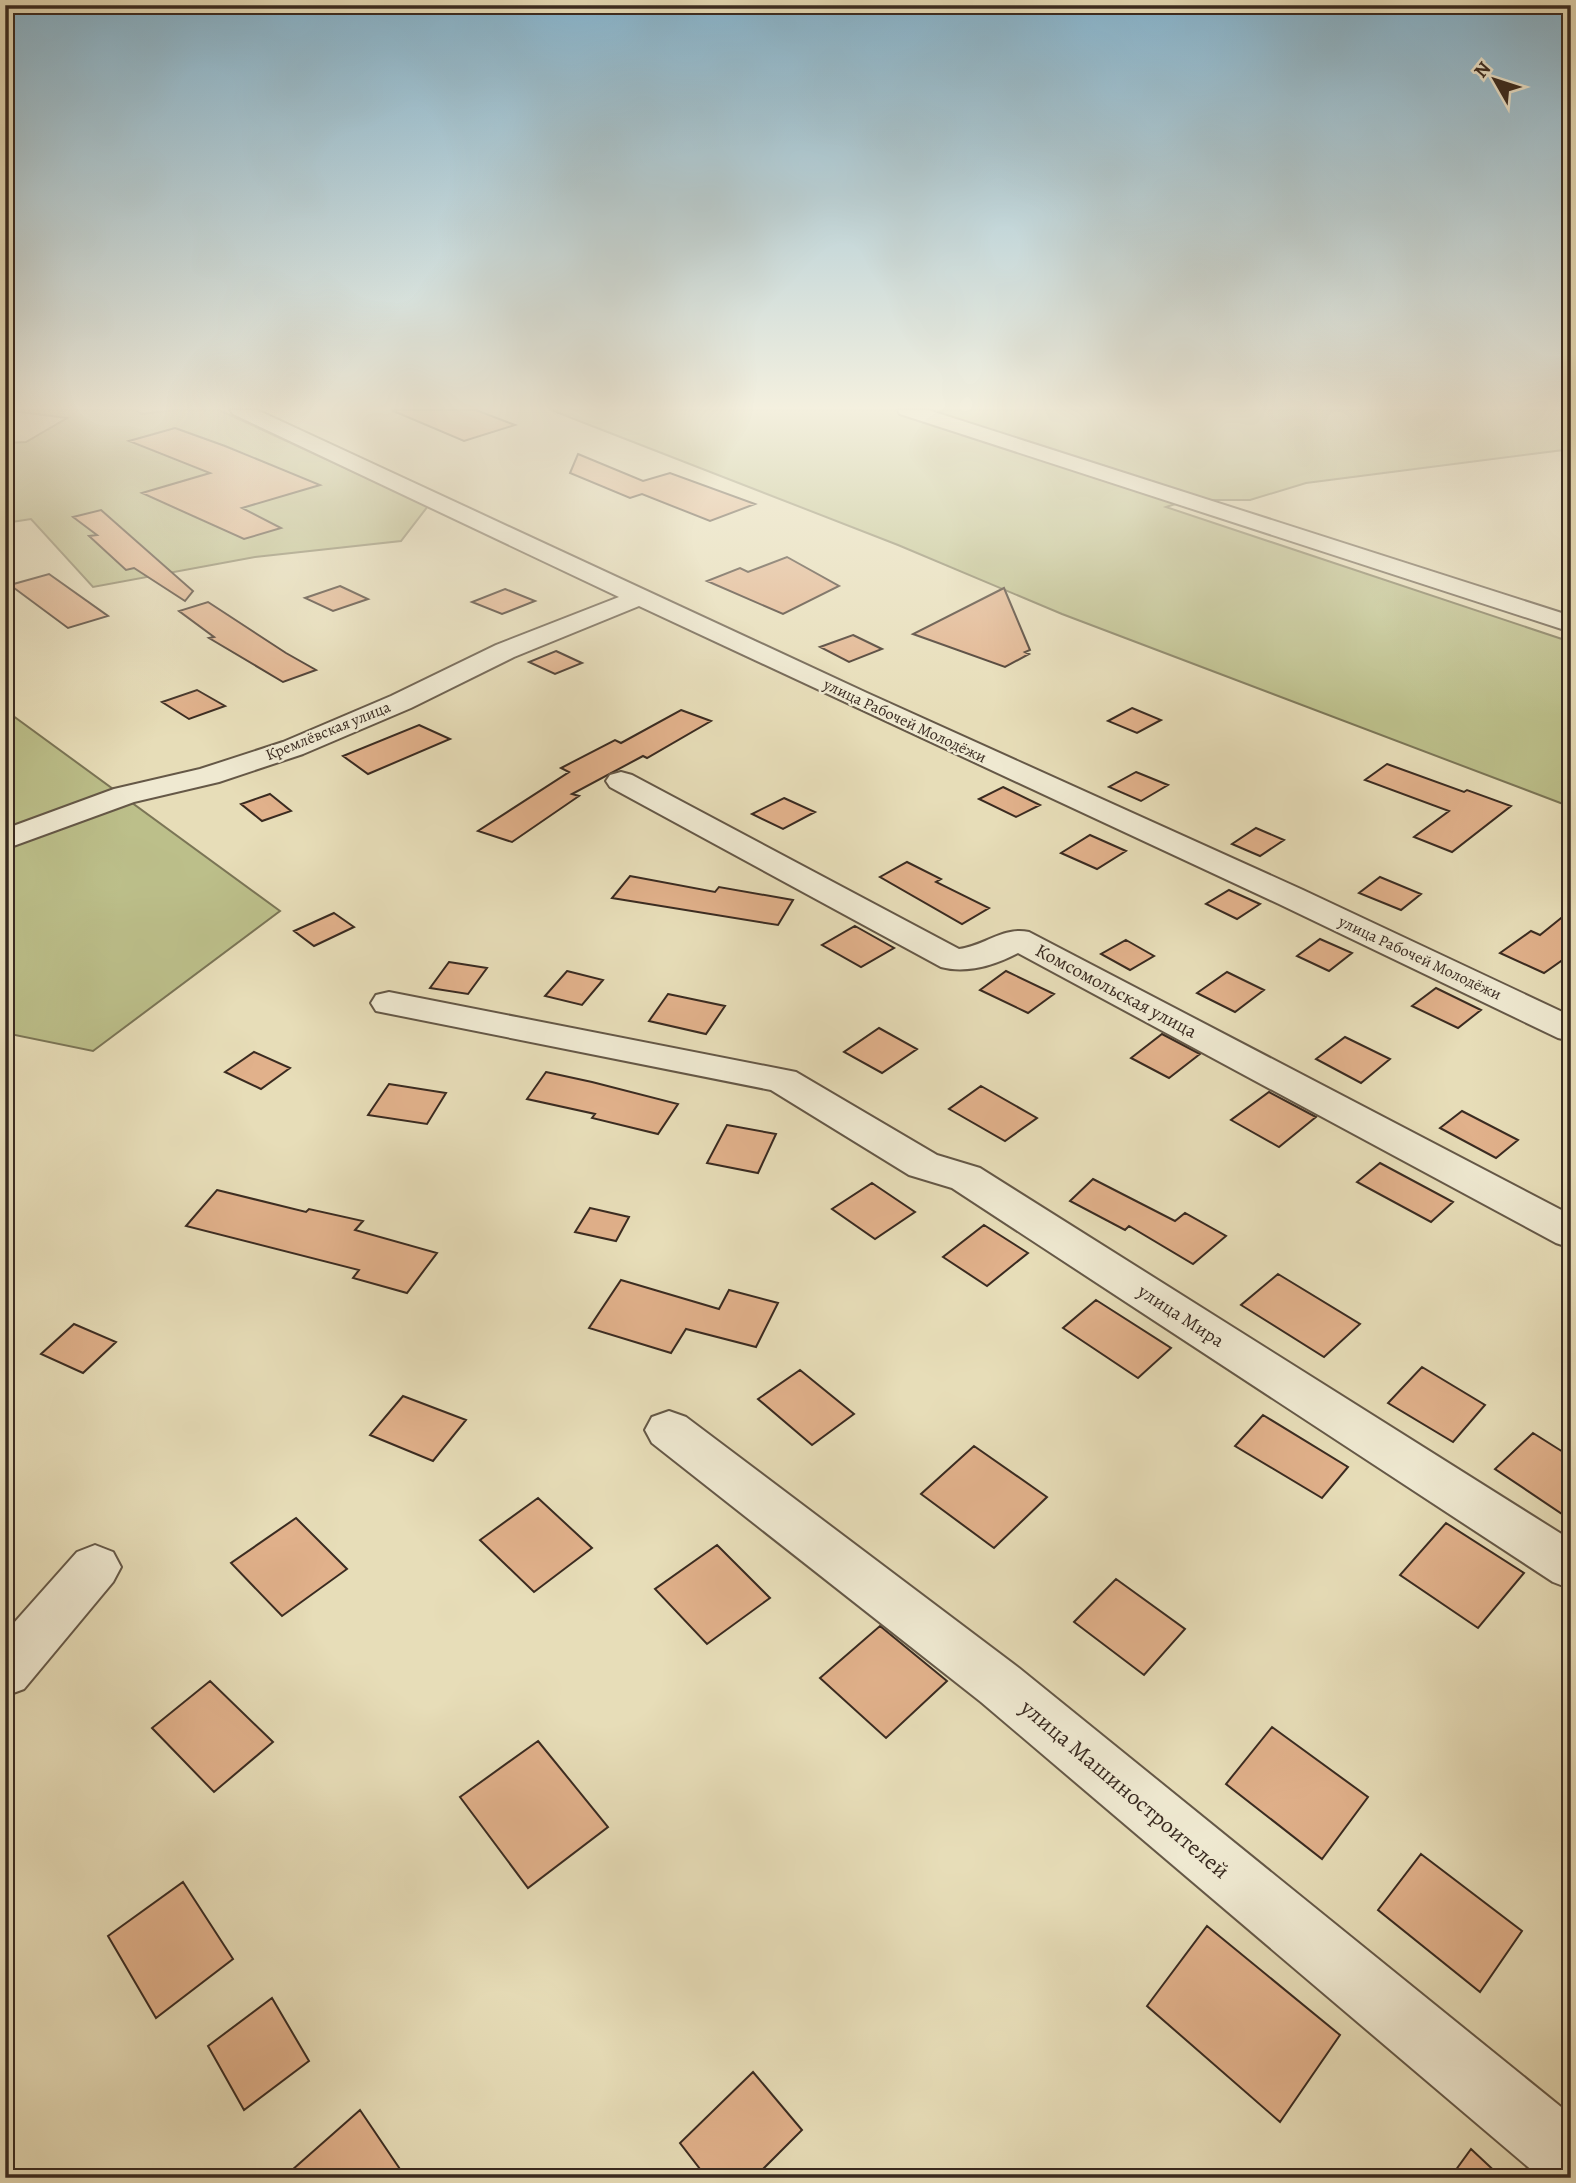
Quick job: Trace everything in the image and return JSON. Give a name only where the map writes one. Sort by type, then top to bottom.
[{"type":"street","name":"улица Рабочей Молодёжи","points":[[459,512],[856,699],[1291,897],[1571,1030]]},
{"type":"street","points":[[1223,512],[1571,624]]},
{"type":"street","name":"Кремлёвская улица","points":[[5,840],[125,795],[208,776],[293,748],[401,702],[505,651],[642,597]]},
{"type":"street","name":"Комсомольская улица","points":[[621,782],[953,960],[980,958],[1003,949],[1017,939],[1571,1233]]},
{"type":"street","name":"улица Мира","points":[[389,1003],[783,1080],[923,1165],[966,1178],[1571,1567]]},
{"type":"street","name":"улица Машиностроителей","points":[[669,1430],[1000,1685],[1571,2159]]},
{"type":"street","points":[[5,1672],[95,1567]]},
{"type":"green space","points":[[5,512],[423,512],[401,541],[255,557],[93,587],[31,519],[5,523]]},
{"type":"green space","points":[[813,512],[1181,512],[1571,642],[1571,807],[1062,614]]},
{"type":"green space","points":[[5,710],[280,911],[93,1051],[5,1033]]},
{"type":"building","points":[[103,512],[193,591],[185,601],[134,568],[126,570],[89,536],[97,535],[73,517]]},
{"type":"building","points":[[184,512],[250,512],[281,528],[244,539]]},
{"type":"building","points":[[687,512],[734,512],[710,521]]},
{"type":"building","points":[[787,557],[839,586],[783,614],[707,581],[740,568],[748,572]]},
{"type":"building","points":[[49,574],[108,616],[68,628],[10,585]]},
{"type":"building","points":[[340,586],[368,599],[333,611],[305,598]]},
{"type":"building","points":[[1004,588],[1030,650],[1025,652],[1029,654],[1005,667],[913,634]]},
{"type":"building","points":[[505,589],[535,601],[502,614],[472,602]]},
{"type":"building","points":[[208,602],[316,670],[283,682],[209,638],[214,637],[179,611]]},
{"type":"building","points":[[853,635],[882,649],[849,662],[820,647]]},
{"type":"building","points":[[556,651],[582,663],[555,674],[529,662]]},
{"type":"building","points":[[197,690],[225,706],[189,719],[162,702]]},
{"type":"building","points":[[1132,708],[1161,720],[1137,733],[1108,721]]},
{"type":"building","points":[[681,710],[711,721],[647,758],[643,756],[572,794],[579,796],[512,842],[478,831],[569,772],[561,768],[615,740],[621,743]]},
{"type":"building","points":[[419,725],[450,739],[368,774],[343,756]]},
{"type":"building","points":[[1387,764],[1511,806],[1452,852],[1414,837],[1449,811],[1365,780]]},
{"type":"building","points":[[1136,772],[1168,785],[1141,801],[1109,787]]},
{"type":"building","points":[[1003,787],[1040,805],[1016,817],[979,799]]},
{"type":"building","points":[[270,794],[291,811],[262,821],[241,804]]},
{"type":"building","points":[[784,798],[815,812],[783,829],[752,814]]},
{"type":"building","points":[[1256,828],[1284,840],[1260,856],[1232,844]]},
{"type":"building","points":[[1090,835],[1126,851],[1097,869],[1061,853]]},
{"type":"building","points":[[907,862],[941,879],[936,882],[989,908],[962,924],[880,877]]},
{"type":"building","points":[[630,876],[715,892],[719,887],[793,900],[778,925],[612,898]]},
{"type":"building","points":[[1380,877],[1421,894],[1401,910],[1359,893]]},
{"type":"building","points":[[1229,890],[1260,904],[1237,919],[1206,904]]},
{"type":"building","points":[[1571,910],[1571,954],[1544,973],[1500,953],[1531,931],[1540,935]]},
{"type":"building","points":[[334,913],[354,927],[314,946],[294,931]]},
{"type":"building","points":[[855,926],[894,948],[861,967],[822,945]]},
{"type":"building","points":[[1320,939],[1352,953],[1329,971],[1297,956]]},
{"type":"building","points":[[1126,940],[1154,956],[1130,970],[1101,954]]},
{"type":"building","points":[[449,962],[487,968],[468,994],[430,988]]},
{"type":"building","points":[[567,971],[603,980],[582,1005],[545,996]]},
{"type":"building","points":[[1006,971],[1054,994],[1028,1013],[980,990]]},
{"type":"building","points":[[1227,972],[1264,990],[1235,1012],[1197,993]]},
{"type":"building","points":[[1436,988],[1481,1010],[1458,1028],[1412,1006]]},
{"type":"building","points":[[668,994],[725,1006],[706,1034],[649,1021]]},
{"type":"building","points":[[879,1028],[917,1049],[882,1073],[844,1052]]},
{"type":"building","points":[[1162,1034],[1200,1054],[1169,1078],[1131,1058]]},
{"type":"building","points":[[1345,1037],[1390,1059],[1361,1083],[1316,1059]]},
{"type":"building","points":[[254,1052],[290,1068],[261,1089],[225,1072]]},
{"type":"building","points":[[546,1072],[678,1104],[658,1134],[592,1118],[595,1114],[527,1099]]},
{"type":"building","points":[[389,1084],[446,1093],[427,1124],[368,1115]]},
{"type":"building","points":[[981,1086],[1037,1118],[1005,1141],[949,1109]]},
{"type":"building","points":[[1269,1092],[1316,1117],[1279,1147],[1231,1120]]},
{"type":"building","points":[[1462,1111],[1518,1140],[1496,1158],[1440,1128]]},
{"type":"building","points":[[727,1125],[776,1134],[758,1173],[707,1163]]},
{"type":"building","points":[[1380,1163],[1453,1202],[1431,1222],[1357,1182]]},
{"type":"building","points":[[1093,1179],[1175,1221],[1185,1213],[1226,1236],[1193,1264],[1129,1226],[1125,1230],[1070,1201]]},
{"type":"building","points":[[872,1183],[915,1212],[875,1239],[832,1209]]},
{"type":"building","points":[[217,1190],[306,1212],[309,1209],[363,1221],[355,1230],[437,1253],[407,1293],[353,1278],[359,1270],[186,1226]]},
{"type":"building","points":[[590,1208],[629,1217],[616,1241],[575,1232]]},
{"type":"building","points":[[984,1225],[1028,1253],[987,1286],[943,1257]]},
{"type":"building","points":[[1278,1274],[1360,1324],[1324,1357],[1241,1305]]},
{"type":"building","points":[[621,1280],[719,1309],[729,1290],[778,1303],[756,1347],[686,1329],[671,1353],[589,1328]]},
{"type":"building","points":[[1096,1300],[1171,1348],[1138,1378],[1063,1328]]},
{"type":"building","points":[[74,1324],[116,1342],[83,1373],[41,1354]]},
{"type":"building","points":[[1422,1367],[1485,1405],[1453,1442],[1388,1403]]},
{"type":"building","points":[[800,1370],[854,1414],[812,1445],[758,1399]]},
{"type":"building","points":[[403,1396],[466,1420],[433,1461],[370,1435]]},
{"type":"building","points":[[1263,1415],[1348,1467],[1322,1498],[1235,1446]]},
{"type":"building","points":[[1533,1433],[1571,1457],[1571,1520],[1495,1469]]},
{"type":"building","points":[[974,1446],[1047,1497],[994,1548],[921,1494]]},
{"type":"building","points":[[538,1498],[592,1548],[534,1592],[480,1540]]},
{"type":"building","points":[[296,1518],[347,1569],[282,1616],[231,1563]]},
{"type":"building","points":[[1446,1523],[1524,1573],[1478,1628],[1400,1575]]},
{"type":"building","points":[[717,1545],[770,1598],[707,1644],[655,1589]]},
{"type":"building","points":[[1116,1579],[1185,1629],[1144,1675],[1074,1622]]},
{"type":"building","points":[[880,1626],[947,1681],[886,1738],[820,1678]]},
{"type":"building","points":[[210,1681],[273,1742],[214,1792],[152,1728]]},
{"type":"building","points":[[1272,1727],[1368,1797],[1322,1859],[1226,1784]]},
{"type":"building","points":[[538,1741],[608,1827],[528,1888],[460,1797]]},
{"type":"building","points":[[1421,1854],[1522,1931],[1480,1992],[1378,1910]]},
{"type":"building","points":[[183,1882],[233,1959],[156,2018],[108,1936]]},
{"type":"building","points":[[1207,1926],[1340,2035],[1280,2122],[1147,2006]]},
{"type":"building","points":[[272,1998],[309,2061],[244,2110],[208,2046]]},
{"type":"building","points":[[753,2072],[802,2130],[754,2178],[707,2178],[680,2143]]},
{"type":"building","points":[[360,2110],[406,2178],[283,2178]]},
{"type":"building","points":[[1471,2149],[1502,2178],[1450,2178]]}]
